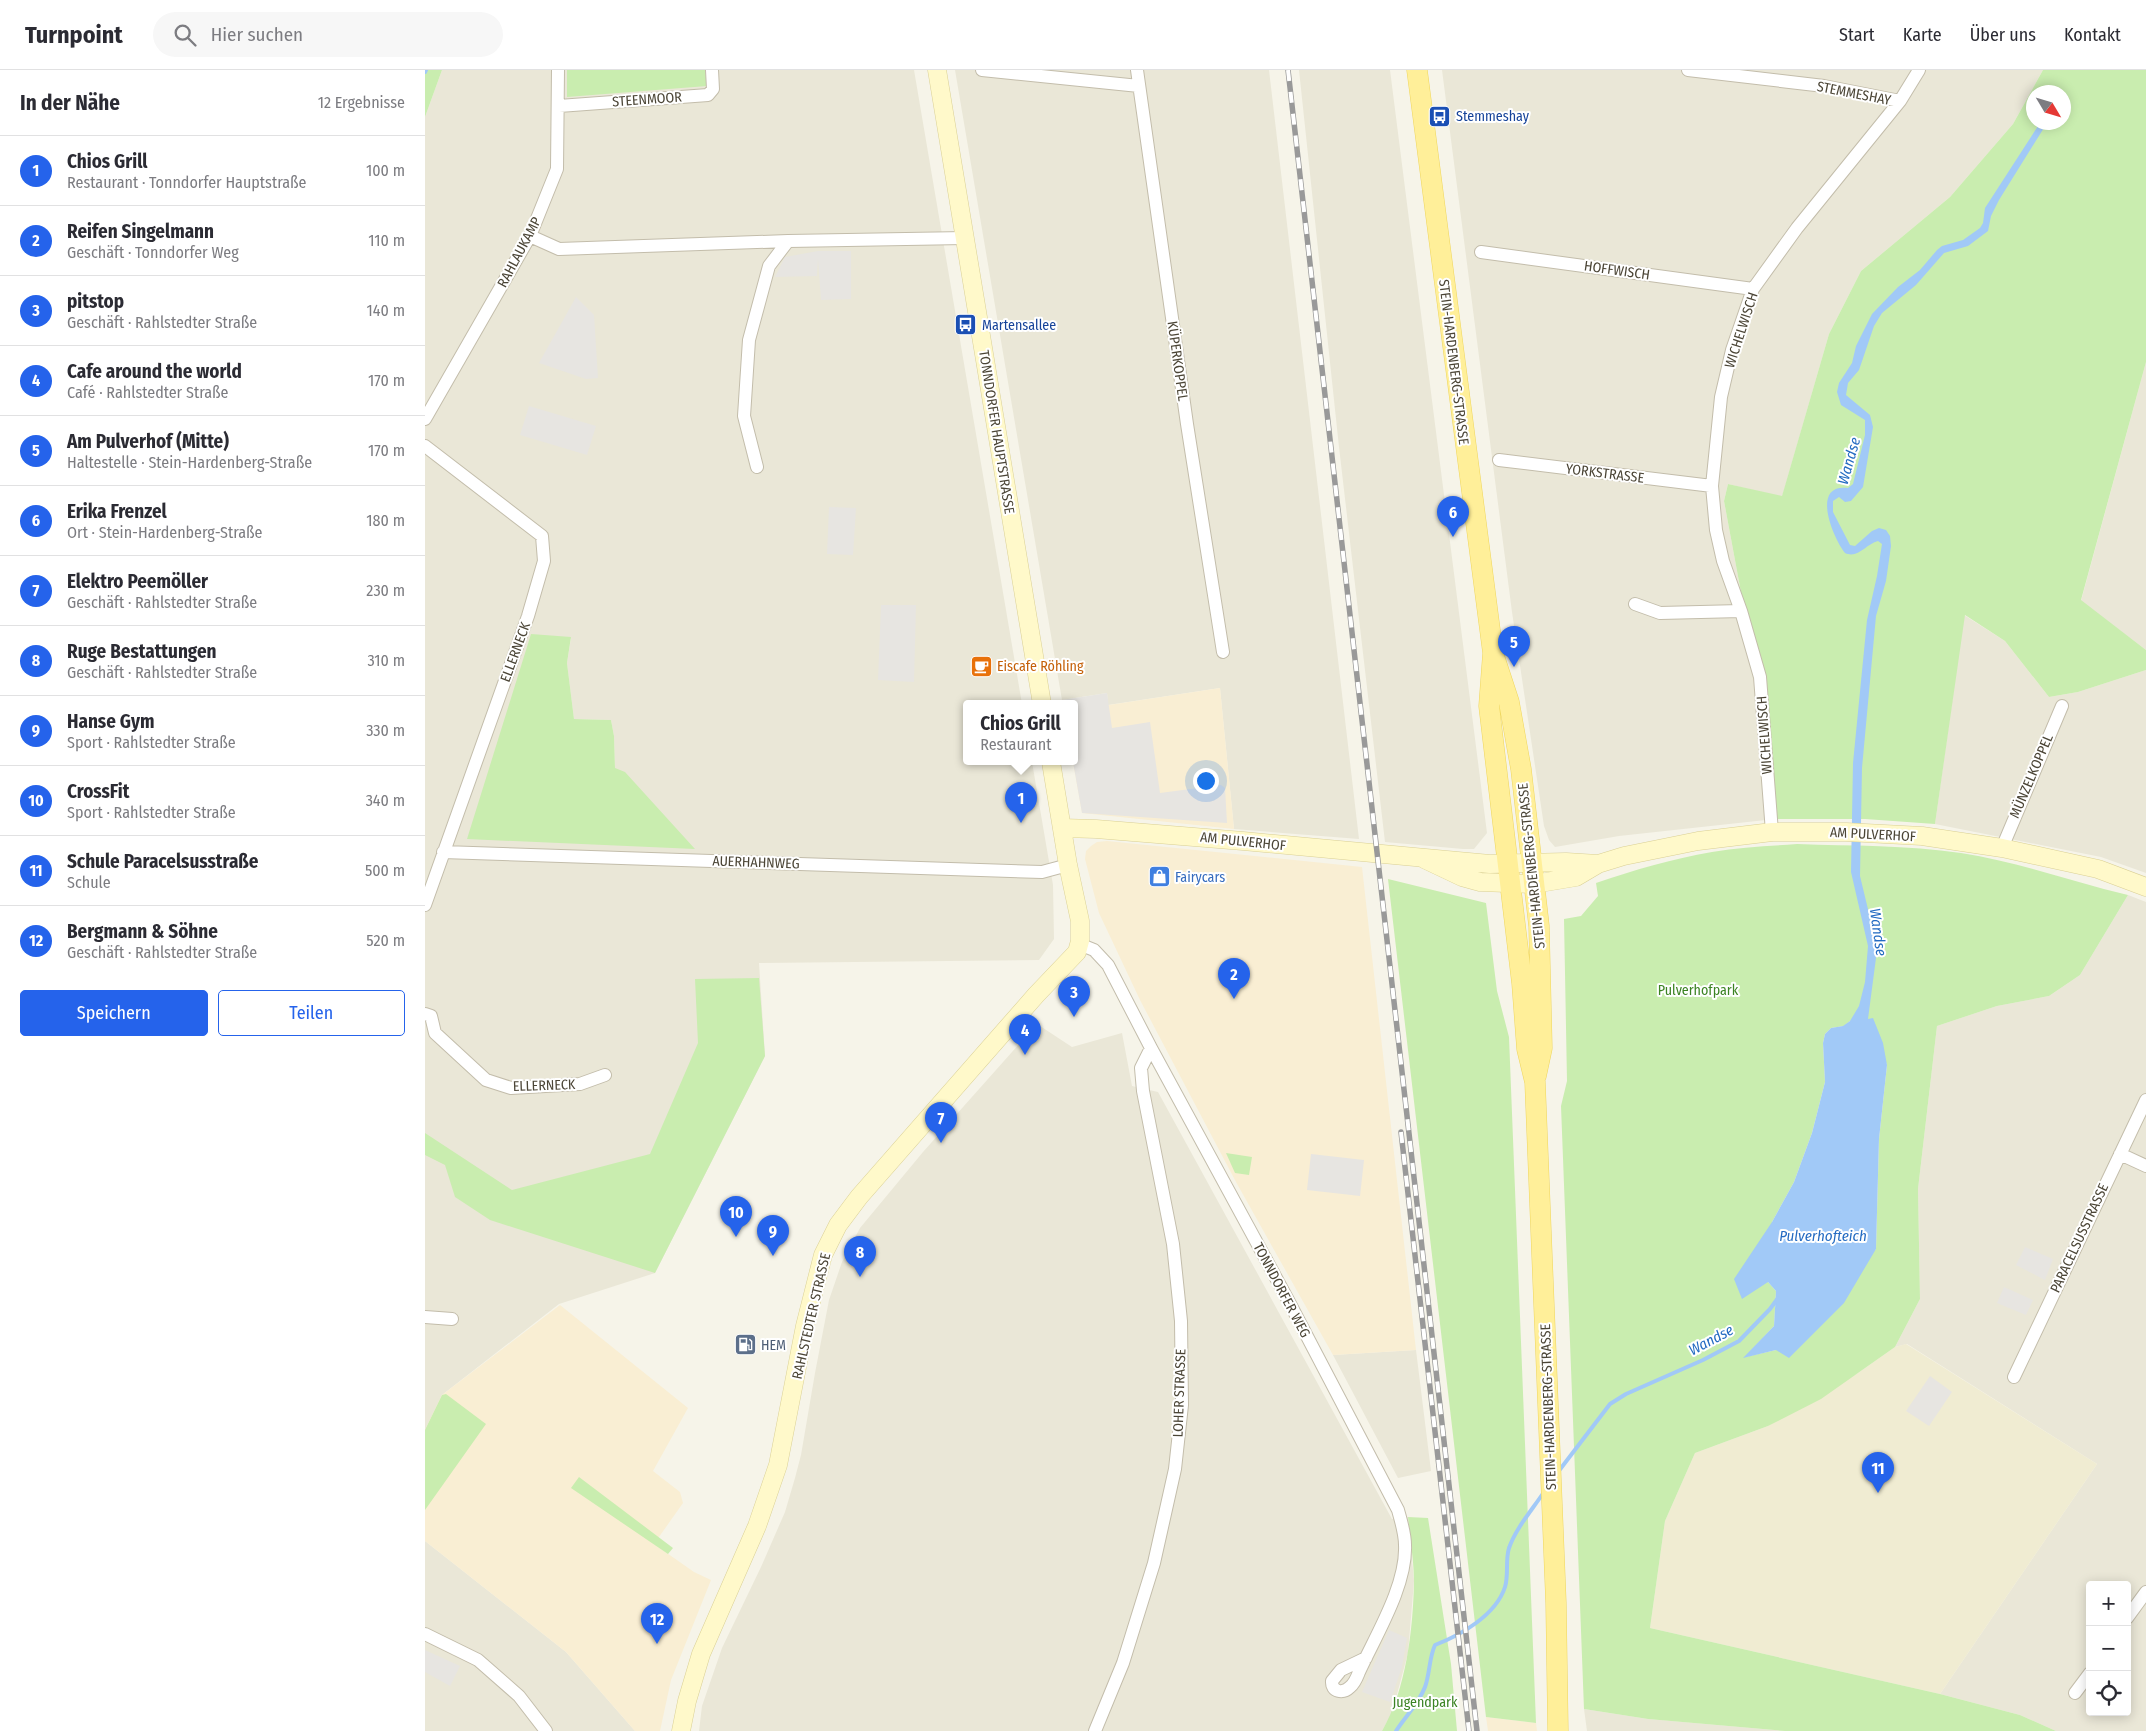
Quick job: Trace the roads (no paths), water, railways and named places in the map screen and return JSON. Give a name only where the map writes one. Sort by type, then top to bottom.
[{"type":"main road","name":"TONNDORFER HAUPTSTRASSE","points":[[937,70],[1041,700]]},
{"type":"main road","name":"STEIN-HARDENBERG-STRASSE","points":[[1417,70],[1493,653],[1509,702],[1521,769],[1539,926],[1542,1048],[1535,1082]]},
{"type":"main road","name":"STEIN-HARDENBERG-STRASSE","points":[[1493,653],[1489,706],[1511,884],[1527,1049],[1535,1082],[1556,1602],[1558,1731]]},
{"type":"main road","points":[[1052,765],[1068,865],[1079,917],[1079,944]]},
{"type":"main road","name":"AM PULVERHOF","points":[[1062,828],[1243,840],[1424,859],[1508,864],[1533,874]]},
{"type":"main road","name":"AM PULVERHOF","points":[[1424,859],[1462,877],[1480,882],[1511,884],[1567,862],[1598,864],[1624,856],[1697,841],[1771,832],[1846,832],[1922,836],[2002,848],[2098,869],[2146,887]]},
{"type":"main road","name":"RAHLSTEDTER STRASSE","points":[[681,1731],[687,1701],[701,1654],[757,1526],[778,1465],[805,1326],[823,1255],[829,1241],[838,1225],[859,1197],[1036,995],[1071,960],[1077,952],[1079,944]]},
{"type":"street","name":"RAHLAUKAMP","points":[[425,418],[530,236],[557,169],[558,70]]},
{"type":"street","name":"STEENMOOR","points":[[559,106],[708,95],[713,89],[712,70]]},
{"type":"street","points":[[981,70],[1139,86]]},
{"type":"street","name":"KÜPERKOPPEL","points":[[1137,70],[1187,424],[1223,652]]},
{"type":"street","name":"STEMMESHAY","points":[[1688,70],[1824,86],[1900,102]]},
{"type":"street","name":"WICHELWISCH","points":[[1771,832],[1760,677],[1741,611],[1723,561],[1716,530],[1712,486],[1721,397],[1732,350],[1753,289],[1797,228],[1900,102],[1919,70]]},
{"type":"street","points":[[530,236],[559,249],[788,241],[965,238]]},
{"type":"street","points":[[757,467],[743,416],[749,340],[769,266],[788,241]]},
{"type":"street","name":"HOFFWISCH","points":[[1481,252],[1753,289]]},
{"type":"street","name":"ELLERNECK","points":[[425,446],[542,536],[545,561],[528,616],[425,905]]},
{"type":"street","name":"YORKSTRASSE","points":[[1499,460],[1712,486]]},
{"type":"street","points":[[1635,604],[1660,613],[1741,611]]},
{"type":"street","name":"MÜNZELKOPPEL","points":[[2002,848],[2062,706]]},
{"type":"street","name":"AUERHAHNWEG","points":[[443,852],[1043,872],[1068,865]]},
{"type":"street","name":"TONNDORFER WEG","points":[[1079,944],[1095,950],[1108,965],[1293,1309],[1397,1510],[1404,1534],[1404,1564],[1392,1600],[1366,1658]]},
{"type":"street","name":"ELLERNECK","points":[[425,1014],[431,1016],[435,1033],[485,1080],[511,1088],[580,1084],[605,1075]]},
{"type":"street","name":"LOHER STRASSE","points":[[1095,1731],[1123,1663],[1154,1563],[1175,1469],[1182,1404],[1181,1321],[1173,1244],[1143,1091],[1141,1068],[1151,1048]]},
{"type":"street","name":"PARACELSUSSTRASSE","points":[[2014,1377],[2146,1100]]},
{"type":"street","points":[[2120,1154],[2146,1166]]},
{"type":"street","points":[[425,1317],[452,1320]]},
{"type":"street","points":[[2131,1613],[2146,1592]]},
{"type":"street","points":[[425,1634],[478,1660],[519,1696],[546,1731]]},
{"type":"street","points":[[2075,1693],[2086,1678]]},
{"type":"water","name":"Pulverhofteich","points":[[2035,130],[2043,130],[1999,200],[1991,216],[1988,231],[1968,246],[1944,253],[1916,285],[1882,313],[1874,326],[1859,370],[1848,383],[1846,395],[1870,415],[1873,427],[1863,487],[1851,501],[1845,502],[1839,497],[1833,501],[1833,512],[1850,545],[1855,546],[1872,531],[1879,528],[1886,530],[1890,536],[1891,546],[1886,581],[1876,616],[1862,768],[1860,876],[1873,930],[1876,958],[1868,1019],[1873,1018],[1883,1043],[1887,1065],[1879,1139],[1876,1249],[1844,1303],[1789,1358],[1776,1350],[1743,1358],[1774,1326],[1776,1291],[1768,1282],[1742,1299],[1734,1279],[1772,1222],[1794,1182],[1812,1133],[1825,1082],[1823,1043],[1825,1034],[1831,1028],[1843,1026],[1850,1021],[1859,1006],[1865,982],[1868,946],[1851,872],[1853,763],[1867,620],[1882,544],[1878,541],[1858,553],[1845,553],[1831,525],[1827,502],[1830,494],[1836,489],[1848,488],[1853,484],[1865,435],[1865,420],[1841,405],[1837,392],[1839,383],[1852,363],[1856,346],[1872,314],[1898,287],[1920,270],[1942,246],[1963,240],[1980,228],[1983,223],[1985,208]]},
{"type":"waterway","name":"Wandse","points":[[1558,1472],[1610,1404],[1626,1394],[1703,1360],[1739,1341],[1778,1298]]},
{"type":"waterway","name":"Wandse","points":[[1396,1731],[1416,1704],[1427,1682],[1435,1645],[1456,1636],[1476,1623],[1486,1615],[1500,1597],[1506,1582],[1509,1548],[1520,1526],[1544,1492]]},
{"type":"railway","points":[[1288,70],[1477,1731]]},
{"type":"railway","points":[[1401,1132],[1469,1731]]},
{"type":"place","name":"Stemmeshay","points":[[1440,116]]},
{"type":"place","name":"Martensallee","points":[[966,325]]},
{"type":"place","name":"Erika Frenzel","points":[[1453,537]]},
{"type":"place","name":"Eiscafe Röhling","points":[[981,666]]},
{"type":"place","name":"Am Pulverhof (Mitte)","points":[[1514,667]]},
{"type":"place","name":"Chios Grill","points":[[1021,823]]},
{"type":"place","name":"Fairycars","points":[[1159,877]]},
{"type":"place","name":"Reifen Singelmann","points":[[1234,999]]},
{"type":"place","name":"pitstop","points":[[1074,1017]]},
{"type":"place","name":"Cafe around the world","points":[[1025,1055]]},
{"type":"place","name":"Elektro Peemöller","points":[[941,1143]]},
{"type":"place","name":"CrossFit","points":[[736,1237]]},
{"type":"place","name":"Hanse Gym","points":[[773,1256]]},
{"type":"place","name":"Ruge Bestattungen","points":[[860,1277]]},
{"type":"place","name":"HEM","points":[[745,1345]]},
{"type":"place","name":"Schule Paracelsusstraße","points":[[1878,1493]]},
{"type":"place","name":"Bergmann & Söhne","points":[[657,1644]]},
{"type":"park label","name":"Pulverhofpark","points":[[1698,990]]},
{"type":"park label","name":"Jugendpark","points":[[1425,1702]]}]
